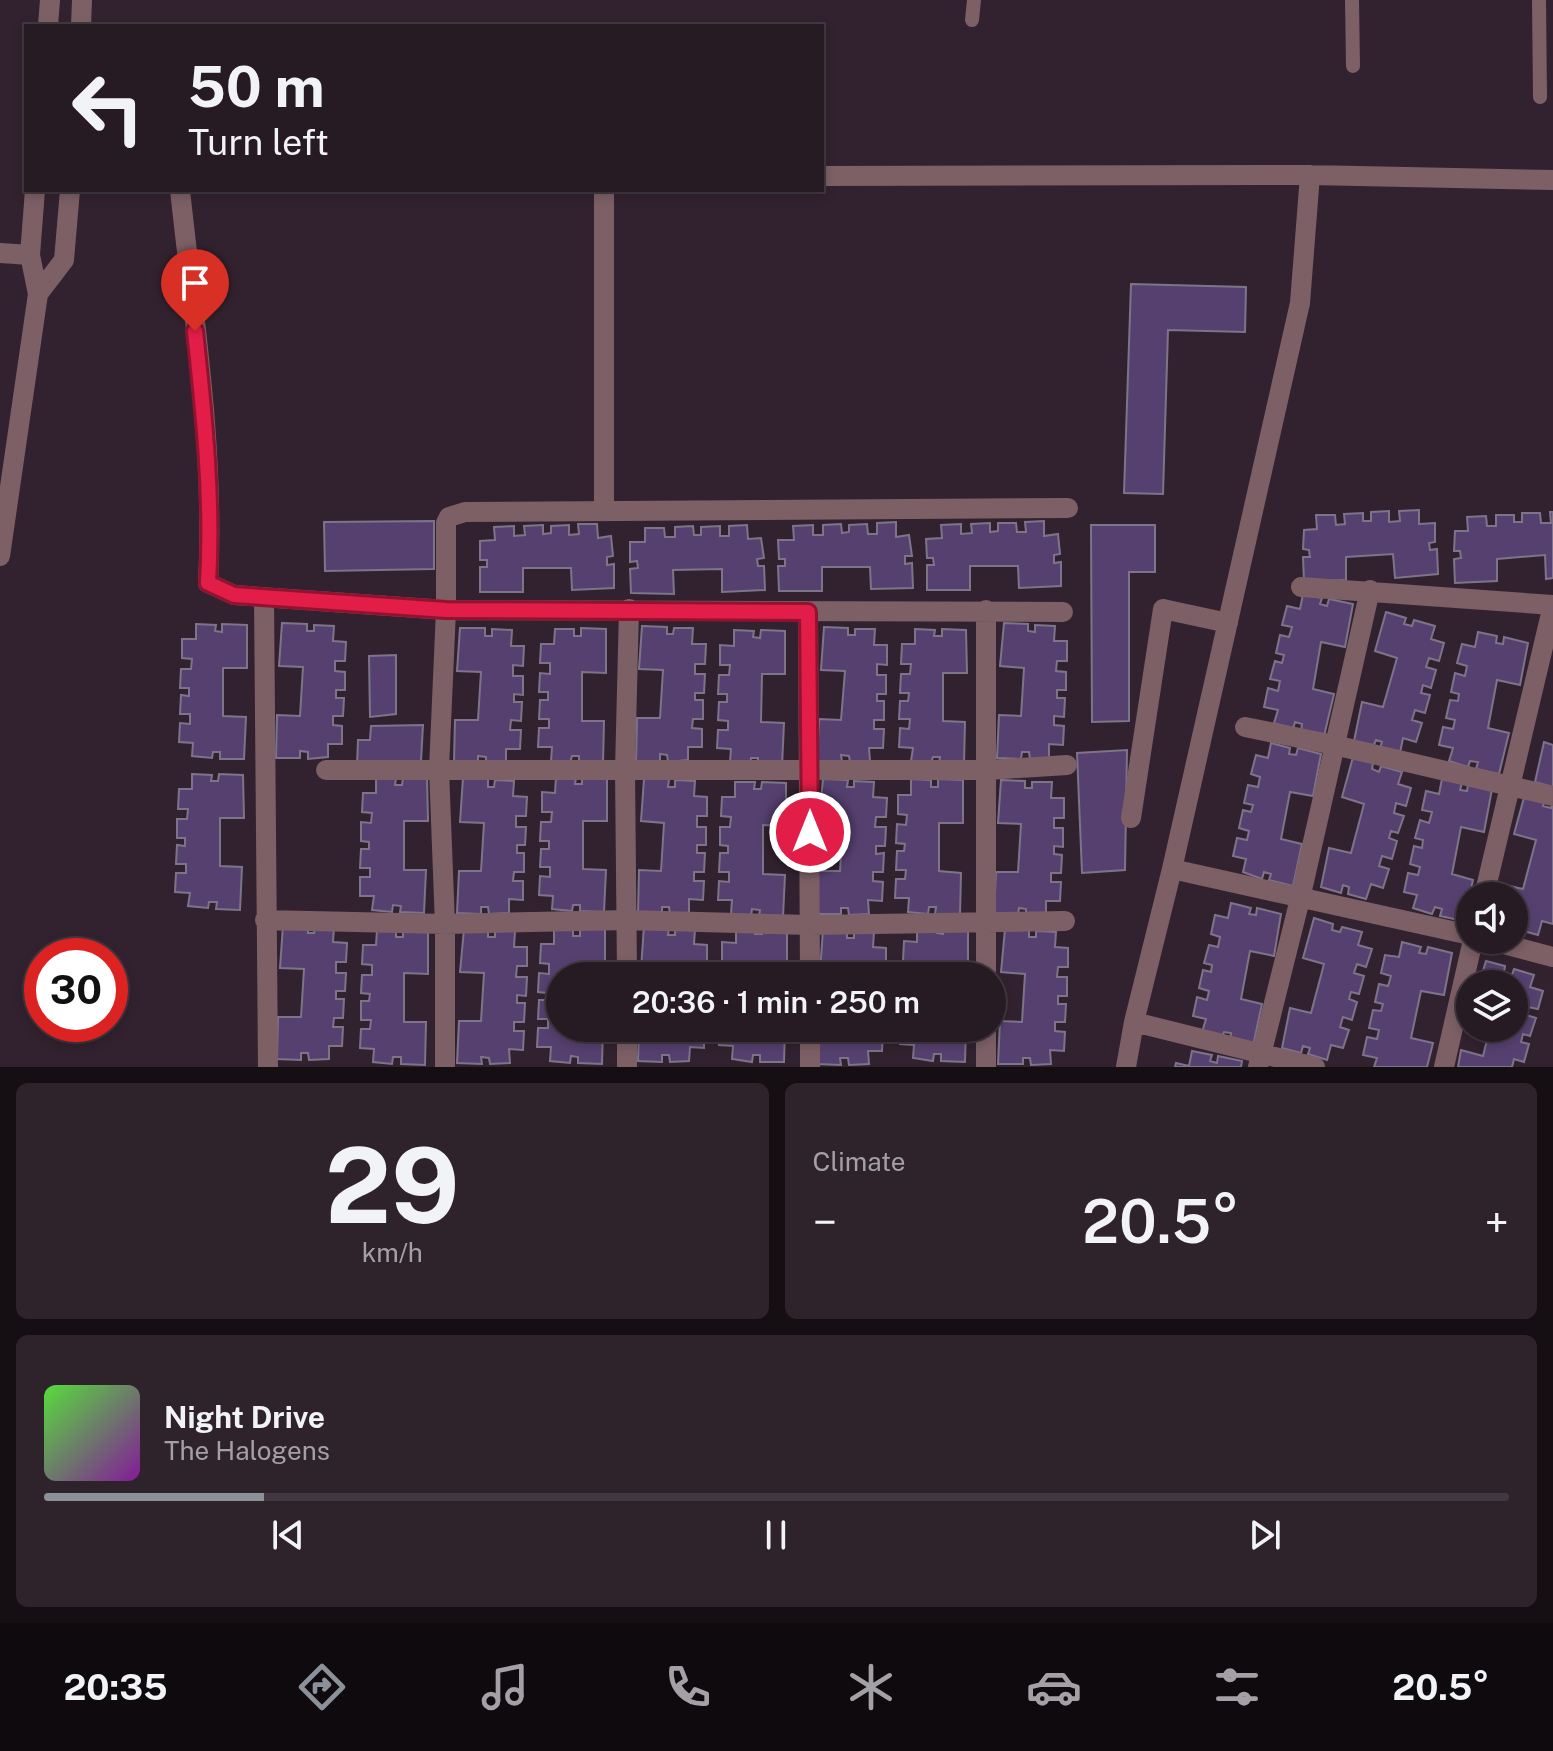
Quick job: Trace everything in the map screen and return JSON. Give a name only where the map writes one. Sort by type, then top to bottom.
[{"type":"street","points":[[48,24],[50,0]]},
{"type":"street","points":[[81,24],[82,0]]},
{"type":"street","points":[[824,176],[1310,175],[1553,180]]},
{"type":"street","points":[[1126,1067],[1300,303],[1310,175]]},
{"type":"street","points":[[0,556],[38,294],[30,255],[35,192]]},
{"type":"street","points":[[38,294],[64,260],[70,192]]},
{"type":"street","points":[[180,192],[204,415],[210,554],[208,583],[234,595],[446,610],[1063,612]]},
{"type":"street","points":[[604,192],[604,511]]},
{"type":"street","points":[[0,253],[30,255]]},
{"type":"street","points":[[445,1067],[445,924],[439,769],[446,610],[446,523],[449,517],[465,512],[1068,508]]},
{"type":"street","points":[[1301,587],[1553,605],[1487,882]]},
{"type":"street","points":[[1260,1061],[1370,590]]},
{"type":"street","points":[[264,597],[268,1067]]},
{"type":"street","points":[[627,962],[625,770],[629,609]]},
{"type":"street","points":[[1131,818],[1163,609],[1228,623]]},
{"type":"street","points":[[986,610],[986,962]]},
{"type":"street","points":[[808,612],[810,962]]},
{"type":"street","points":[[1245,727],[1553,796]]},
{"type":"street","points":[[326,770],[988,770],[1067,765]]},
{"type":"street","points":[[1172,869],[1456,934]]},
{"type":"street","points":[[265,920],[445,924],[627,920],[810,925],[1065,921]]},
{"type":"street","points":[[1528,950],[1553,957]]},
{"type":"street","points":[[1444,1067],[1469,954]]},
{"type":"street","points":[[1134,1022],[1260,1061],[1315,1067]]},
{"type":"street","points":[[627,1042],[627,1067]]},
{"type":"street","points":[[810,1042],[810,1067]]},
{"type":"street","points":[[986,1042],[986,1067]]},
{"type":"lane","points":[[972,20],[974,0]]},
{"type":"lane","points":[[1352,0],[1353,66]]},
{"type":"lane","points":[[1539,0],[1540,97]]},
{"type":"building","points":[[1131,284],[1246,287],[1245,332],[1168,330],[1163,494],[1124,493]]},
{"type":"building","points":[[1419,510],[1419,524],[1435,523],[1435,542],[1429,543],[1430,550],[1437,549],[1438,574],[1395,578],[1393,554],[1346,557],[1346,580],[1304,582],[1303,557],[1310,557],[1309,550],[1303,549],[1304,530],[1317,529],[1316,515],[1335,515],[1336,525],[1345,524],[1344,514],[1363,513],[1363,521],[1371,521],[1371,512],[1389,511],[1389,522],[1400,521],[1399,511]]},
{"type":"building","points":[[1550,512],[1553,512],[1553,578],[1546,579],[1545,555],[1497,559],[1497,581],[1455,583],[1454,559],[1461,558],[1460,551],[1454,551],[1455,531],[1468,531],[1467,517],[1486,516],[1487,526],[1496,526],[1496,515],[1514,515],[1514,522],[1522,522],[1522,513],[1540,513],[1541,523],[1551,523]]},
{"type":"building","points":[[434,521],[434,569],[325,571],[324,522]]},
{"type":"building","points":[[1044,521],[1044,536],[1058,534],[1060,554],[1054,555],[1054,563],[1061,562],[1061,586],[1019,588],[1018,566],[970,566],[970,590],[927,590],[927,565],[934,565],[933,558],[927,558],[926,539],[942,538],[941,525],[961,524],[961,534],[972,533],[971,524],[990,523],[990,532],[998,531],[998,523],[1016,523],[1017,532],[1026,532],[1025,522]]},
{"type":"building","points":[[896,522],[896,537],[909,535],[912,556],[905,556],[905,564],[912,563],[913,588],[871,589],[870,567],[822,567],[822,591],[779,591],[778,566],[785,566],[785,559],[779,559],[778,540],[794,540],[793,526],[813,525],[813,535],[823,535],[823,525],[841,524],[842,533],[849,532],[849,525],[867,524],[868,534],[877,534],[877,523]]},
{"type":"building","points":[[578,524],[597,524],[598,538],[611,536],[613,556],[607,557],[607,565],[614,564],[614,588],[572,590],[571,568],[523,568],[523,592],[480,592],[480,567],[487,567],[487,560],[480,560],[480,541],[495,540],[494,527],[514,526],[514,536],[525,535],[524,526],[543,525],[543,534],[551,533],[551,526],[569,525],[569,535],[579,534]]},
{"type":"building","points":[[747,525],[748,539],[761,538],[764,558],[757,559],[758,566],[764,566],[765,590],[722,592],[722,569],[673,570],[674,594],[631,593],[630,569],[638,568],[637,561],[630,562],[630,542],[645,542],[645,528],[664,528],[665,537],[675,537],[675,527],[693,526],[694,535],[701,535],[701,527],[720,526],[720,536],[729,536],[729,526]]},
{"type":"building","points":[[1091,525],[1155,525],[1155,572],[1129,572],[1129,721],[1092,722]]},
{"type":"building","points":[[1303,594],[1322,598],[1320,604],[1327,606],[1329,599],[1353,604],[1345,647],[1321,642],[1313,689],[1334,694],[1324,736],[1301,731],[1302,724],[1295,722],[1293,729],[1274,723],[1278,710],[1264,707],[1268,688],[1278,691],[1280,681],[1270,679],[1275,661],[1282,663],[1284,655],[1276,653],[1280,635],[1289,637],[1292,627],[1282,625],[1287,606],[1300,609]]},
{"type":"building","points":[[1386,612],[1406,618],[1404,624],[1412,626],[1414,620],[1435,626],[1431,639],[1444,643],[1439,661],[1429,658],[1426,667],[1436,670],[1431,688],[1423,685],[1421,693],[1430,695],[1425,713],[1415,710],[1412,720],[1422,723],[1416,742],[1403,738],[1400,753],[1380,748],[1382,742],[1376,740],[1373,747],[1354,741],[1362,702],[1383,707],[1397,658],[1375,651]]},
{"type":"building","points":[[282,623],[307,624],[307,631],[314,631],[314,625],[334,626],[333,641],[346,642],[345,661],[335,661],[335,671],[345,672],[345,690],[336,690],[336,698],[344,698],[343,716],[333,716],[333,725],[342,726],[342,744],[328,744],[328,757],[308,759],[308,752],[300,751],[300,758],[276,758],[277,715],[300,716],[303,667],[279,666]]},
{"type":"building","points":[[1004,623],[1028,624],[1028,631],[1035,632],[1035,625],[1055,626],[1054,641],[1067,641],[1067,661],[1057,661],[1056,671],[1066,672],[1066,690],[1057,690],[1057,698],[1065,698],[1064,717],[1054,716],[1054,725],[1064,726],[1063,745],[1049,744],[1049,758],[1030,759],[1029,752],[1022,752],[1021,759],[997,758],[999,715],[1021,716],[1024,668],[1000,666]]},
{"type":"building","points":[[196,624],[216,625],[215,631],[222,632],[222,624],[247,625],[247,668],[223,668],[223,716],[246,717],[244,759],[220,759],[220,752],[213,752],[212,758],[192,756],[193,743],[179,742],[180,723],[190,724],[190,714],[180,714],[181,695],[189,696],[189,688],[180,688],[181,669],[191,669],[192,659],[182,658],[182,639],[196,639]]},
{"type":"building","points":[[642,626],[667,627],[667,634],[673,634],[674,628],[693,628],[692,644],[706,644],[705,664],[695,664],[695,674],[705,674],[704,693],[695,693],[695,700],[703,700],[703,719],[693,719],[692,728],[702,729],[702,747],[688,747],[688,760],[668,762],[667,755],[660,754],[660,761],[636,761],[637,718],[660,718],[663,670],[639,669]]},
{"type":"building","points":[[824,627],[848,628],[848,635],[855,635],[855,629],[875,629],[874,645],[887,645],[887,665],[877,664],[877,675],[886,675],[886,694],[877,694],[877,701],[884,701],[884,720],[874,720],[874,729],[884,729],[883,748],[869,748],[870,761],[850,762],[849,756],[841,755],[842,762],[817,761],[819,719],[841,720],[845,671],[821,670]]},
{"type":"building","points":[[460,628],[485,628],[485,636],[492,636],[492,629],[512,630],[511,646],[524,646],[523,666],[513,665],[513,676],[523,676],[523,695],[514,694],[514,702],[522,702],[521,721],[511,720],[510,730],[521,730],[520,749],[506,749],[506,762],[486,763],[486,757],[478,756],[478,763],[454,762],[455,720],[478,720],[481,672],[457,671]]},
{"type":"building","points":[[581,628],[606,629],[606,673],[582,672],[582,721],[604,721],[603,764],[579,763],[579,756],[572,756],[570,763],[551,761],[552,747],[538,747],[539,728],[549,728],[549,719],[539,719],[540,700],[548,700],[548,692],[539,692],[540,673],[550,674],[550,663],[540,663],[541,644],[554,644],[555,629],[574,629],[574,636],[581,636]]},
{"type":"building","points":[[915,629],[935,630],[934,636],[942,636],[942,629],[966,630],[967,673],[943,673],[943,721],[965,722],[964,764],[939,763],[940,757],[933,757],[931,763],[911,761],[913,748],[899,747],[900,728],[909,729],[910,719],[899,719],[900,701],[908,701],[909,693],[900,693],[901,674],[910,674],[911,664],[901,664],[902,644],[915,644]]},
{"type":"building","points":[[734,630],[754,631],[753,637],[760,638],[761,630],[785,631],[785,674],[762,674],[761,722],[784,723],[782,766],[758,765],[758,758],[751,758],[750,765],[730,762],[731,749],[717,748],[718,730],[728,730],[728,721],[718,720],[719,702],[727,702],[727,694],[718,694],[719,675],[729,675],[730,665],[720,665],[720,645],[734,646]]},
{"type":"building","points":[[1478,632],[1497,636],[1496,643],[1503,644],[1504,637],[1528,643],[1520,685],[1497,680],[1488,728],[1509,733],[1499,774],[1476,769],[1478,762],[1470,761],[1468,767],[1449,761],[1453,748],[1439,745],[1443,727],[1453,729],[1455,720],[1446,718],[1450,700],[1458,701],[1459,694],[1451,692],[1455,673],[1465,676],[1467,666],[1457,663],[1462,644],[1475,647]]},
{"type":"building","points":[[396,655],[396,714],[370,717],[369,656]]},
{"type":"building","points":[[423,725],[421,761],[357,765],[358,740],[370,740],[371,726]]},
{"type":"building","points":[[1544,742],[1553,745],[1553,787],[1535,782]]},
{"type":"building","points":[[1271,743],[1290,748],[1289,754],[1296,755],[1298,748],[1321,754],[1313,796],[1290,792],[1281,839],[1302,844],[1293,886],[1269,880],[1271,874],[1264,872],[1262,879],[1243,872],[1246,859],[1233,856],[1237,838],[1247,840],[1249,831],[1239,828],[1243,810],[1251,812],[1253,805],[1244,803],[1248,785],[1258,787],[1260,777],[1251,774],[1256,755],[1268,758]]},
{"type":"building","points":[[1127,750],[1125,870],[1082,873],[1077,753]]},
{"type":"building","points":[[1353,757],[1373,763],[1372,769],[1379,772],[1381,766],[1402,772],[1398,784],[1411,788],[1406,806],[1396,803],[1394,813],[1404,816],[1398,833],[1391,831],[1389,838],[1397,841],[1392,859],[1382,856],[1379,866],[1389,869],[1383,888],[1371,884],[1366,899],[1348,894],[1349,887],[1343,885],[1341,893],[1321,887],[1329,848],[1351,853],[1364,804],[1342,797]]},
{"type":"building","points":[[192,774],[212,775],[211,781],[218,781],[219,774],[243,775],[244,818],[220,818],[220,866],[242,867],[240,910],[216,909],[217,902],[209,902],[208,908],[188,906],[190,893],[175,892],[176,873],[186,873],[186,864],[176,864],[177,845],[185,846],[185,838],[177,838],[177,819],[187,819],[188,809],[178,809],[179,789],[192,789]]},
{"type":"building","points":[[556,777],[576,778],[575,784],[582,784],[582,777],[607,778],[607,821],[583,821],[583,869],[606,870],[604,912],[580,911],[580,905],[573,905],[572,911],[552,909],[553,896],[539,895],[540,876],[550,877],[550,867],[540,867],[541,849],[549,849],[549,841],[540,841],[541,822],[551,822],[552,812],[542,812],[542,792],[555,793]]},
{"type":"building","points":[[376,778],[396,778],[395,785],[402,785],[403,778],[427,778],[428,821],[404,821],[404,870],[426,870],[424,913],[400,912],[401,906],[393,905],[392,912],[372,910],[374,896],[360,896],[360,877],[370,877],[370,868],[360,868],[361,849],[369,849],[369,842],[361,841],[361,822],[371,823],[372,813],[362,812],[363,793],[376,793]]},
{"type":"building","points":[[463,778],[488,779],[488,787],[494,787],[495,780],[514,781],[513,796],[527,797],[526,816],[516,816],[516,827],[526,827],[525,845],[517,845],[517,853],[524,853],[524,872],[514,872],[513,881],[523,881],[523,900],[509,899],[509,913],[489,914],[488,907],[481,907],[481,914],[457,913],[459,871],[481,871],[484,823],[460,822]]},
{"type":"building","points":[[644,779],[669,779],[668,787],[675,787],[675,780],[695,781],[694,796],[707,797],[707,816],[697,816],[697,827],[706,827],[706,845],[697,845],[697,853],[705,853],[704,872],[694,872],[694,881],[704,881],[703,900],[689,899],[689,913],[670,914],[669,907],[662,907],[662,914],[638,913],[639,870],[661,871],[664,823],[641,821]]},
{"type":"building","points":[[823,779],[848,780],[847,787],[854,787],[854,781],[874,782],[873,797],[887,798],[886,817],[876,817],[875,827],[886,827],[885,846],[876,846],[876,854],[884,853],[883,872],[873,872],[873,881],[883,882],[882,901],[868,900],[869,914],[849,915],[848,908],[841,908],[841,914],[816,914],[818,871],[840,871],[843,823],[819,822]]},
{"type":"building","points":[[911,779],[931,780],[931,787],[938,787],[938,779],[963,780],[963,823],[939,823],[939,871],[961,873],[960,915],[935,914],[936,907],[929,907],[928,914],[908,912],[909,898],[895,898],[896,879],[905,879],[906,870],[896,870],[897,851],[904,851],[905,844],[896,843],[897,824],[906,825],[907,815],[898,814],[898,795],[911,795]]},
{"type":"building","points":[[1442,779],[1462,783],[1460,790],[1467,791],[1468,784],[1492,789],[1484,832],[1461,827],[1452,874],[1473,880],[1456,882],[1456,919],[1440,916],[1442,909],[1435,907],[1432,914],[1413,908],[1417,895],[1404,892],[1408,873],[1418,875],[1420,867],[1410,864],[1414,846],[1422,848],[1423,840],[1415,838],[1420,820],[1429,823],[1432,812],[1422,810],[1426,791],[1439,794]]},
{"type":"building","points":[[1001,780],[1025,781],[1025,788],[1032,788],[1032,782],[1052,782],[1051,798],[1064,798],[1064,818],[1054,818],[1054,828],[1063,828],[1063,847],[1054,846],[1054,854],[1062,855],[1061,873],[1051,873],[1051,882],[1061,882],[1060,901],[1046,901],[1046,914],[1026,915],[1026,909],[1019,908],[1018,915],[994,914],[996,872],[1018,872],[1021,824],[998,823]]},
{"type":"building","points":[[735,782],[755,782],[754,789],[761,789],[762,782],[786,783],[786,826],[763,825],[763,874],[785,875],[783,917],[759,916],[760,910],[752,909],[751,916],[731,914],[732,900],[718,900],[719,881],[729,882],[729,872],[719,872],[720,853],[728,853],[728,846],[720,845],[720,827],[730,827],[731,817],[721,816],[722,797],[735,797]]},
{"type":"building","points":[[1525,794],[1545,800],[1543,806],[1551,808],[1553,803],[1553,924],[1542,921],[1538,935],[1528,932],[1528,882],[1525,882],[1536,840],[1514,834]]},
{"type":"building","points":[[1231,903],[1251,908],[1249,914],[1256,915],[1257,908],[1281,914],[1274,956],[1250,951],[1241,999],[1262,1004],[1253,1046],[1230,1040],[1231,1033],[1224,1032],[1221,1038],[1202,1032],[1206,1019],[1193,1016],[1197,997],[1207,1000],[1209,991],[1199,988],[1203,970],[1211,972],[1212,965],[1204,963],[1209,945],[1218,947],[1220,937],[1211,934],[1215,915],[1228,918]]},
{"type":"building","points":[[1314,918],[1333,924],[1332,930],[1340,932],[1342,927],[1362,932],[1358,945],[1372,949],[1366,967],[1357,964],[1354,973],[1364,976],[1359,994],[1351,992],[1349,999],[1357,1002],[1352,1020],[1343,1017],[1340,1027],[1349,1030],[1343,1048],[1331,1045],[1327,1060],[1308,1054],[1310,1048],[1303,1046],[1301,1053],[1282,1048],[1290,1008],[1311,1013],[1324,964],[1303,958]]},
{"type":"building","points":[[283,925],[308,925],[308,933],[314,933],[315,927],[334,927],[333,942],[347,943],[346,962],[336,962],[336,973],[346,973],[345,991],[336,991],[336,999],[344,999],[343,1018],[334,1018],[333,1027],[343,1027],[342,1046],[329,1046],[329,1059],[309,1060],[308,1053],[301,1053],[301,1060],[277,1059],[278,1017],[301,1017],[304,969],[280,968]]},
{"type":"building","points":[[644,926],[669,927],[668,935],[675,935],[675,928],[695,929],[694,944],[707,945],[707,962],[641,962]]},
{"type":"building","points":[[917,926],[937,927],[937,933],[943,934],[944,926],[968,927],[968,962],[903,961],[904,941],[917,942]]},
{"type":"building","points":[[736,927],[756,928],[755,934],[762,934],[763,927],[787,928],[787,962],[722,962],[722,942],[736,943]]},
{"type":"building","points":[[403,929],[428,931],[428,974],[404,973],[404,1022],[426,1022],[425,1065],[401,1064],[401,1057],[393,1057],[392,1064],[373,1062],[374,1049],[360,1048],[361,1029],[370,1029],[371,1020],[361,1020],[361,1001],[369,1001],[370,994],[361,993],[362,975],[372,975],[372,965],[362,964],[363,945],[376,945],[377,930],[396,930],[396,937],[403,937]]},
{"type":"building","points":[[464,929],[488,929],[488,937],[495,937],[495,930],[515,931],[514,947],[527,947],[527,966],[517,966],[516,977],[527,977],[526,996],[517,995],[517,1003],[525,1003],[524,1022],[514,1022],[514,1031],[524,1031],[523,1050],[509,1049],[510,1063],[490,1064],[489,1058],[481,1057],[482,1064],[457,1063],[459,1021],[481,1021],[484,973],[460,972]]},
{"type":"building","points":[[554,929],[573,929],[573,936],[580,936],[580,929],[605,929],[605,962],[540,963],[541,944],[554,944]]},
{"type":"building","points":[[823,929],[847,930],[847,938],[854,938],[854,932],[874,932],[873,947],[886,948],[886,962],[821,962]]},
{"type":"building","points":[[1005,929],[1029,930],[1029,937],[1036,937],[1036,931],[1056,932],[1055,947],[1068,948],[1068,967],[1058,967],[1057,977],[1067,977],[1067,996],[1058,996],[1058,1004],[1066,1004],[1065,1022],[1055,1022],[1055,1031],[1065,1032],[1064,1051],[1050,1050],[1051,1064],[1031,1065],[1030,1058],[1023,1058],[1023,1064],[998,1064],[999,1042],[1006,1042],[1006,1021],[1022,1022],[1025,974],[1006,972],[1006,962],[1002,962]]},
{"type":"building","points":[[1402,942],[1421,947],[1419,953],[1426,954],[1428,947],[1452,953],[1444,995],[1421,991],[1411,1038],[1433,1043],[1427,1067],[1374,1067],[1377,1058],[1363,1055],[1367,1037],[1377,1039],[1379,1030],[1369,1028],[1373,1010],[1381,1011],[1383,1004],[1375,1002],[1379,984],[1388,986],[1391,976],[1381,973],[1385,955],[1399,957]]},
{"type":"building","points":[[1486,961],[1505,966],[1504,970],[1483,970]]},
{"type":"building","points":[[539,973],[546,974],[546,993],[538,992]]},
{"type":"building","points":[[1528,973],[1534,975],[1530,987],[1543,991],[1538,1009],[1528,1007]]},
{"type":"building","points":[[539,1000],[546,1000],[546,1019],[538,1019]]},
{"type":"building","points":[[1528,1016],[1536,1018],[1528,1035]]},
{"type":"building","points":[[538,1028],[546,1028],[546,1042],[603,1042],[602,1064],[578,1063],[578,1057],[571,1056],[570,1063],[550,1061],[551,1047],[537,1047]]},
{"type":"building","points":[[639,1042],[704,1042],[704,1048],[690,1047],[689,1061],[670,1062],[669,1055],[662,1055],[662,1062],[638,1061]]},
{"type":"building","points":[[719,1042],[785,1042],[784,1062],[760,1062],[760,1055],[753,1055],[752,1062],[732,1059],[733,1046],[719,1045]]},
{"type":"building","points":[[817,1042],[882,1042],[882,1051],[868,1051],[869,1064],[849,1065],[848,1058],[840,1058],[841,1065],[816,1064]]},
{"type":"building","points":[[966,1042],[965,1062],[941,1061],[941,1054],[934,1054],[933,1061],[913,1058],[914,1045],[900,1044]]},
{"type":"building","points":[[1486,1042],[1529,1044],[1524,1062],[1514,1059],[1512,1067],[1458,1067],[1461,1050],[1483,1056]]},
{"type":"building","points":[[1192,1051],[1212,1055],[1210,1061],[1217,1063],[1218,1056],[1242,1061],[1241,1067],[1175,1067],[1176,1063],[1189,1066]]},
{"type":"route","points":[[195,331],[204,415],[210,554],[208,583],[234,595],[446,610],[808,612],[810,832]]}]
